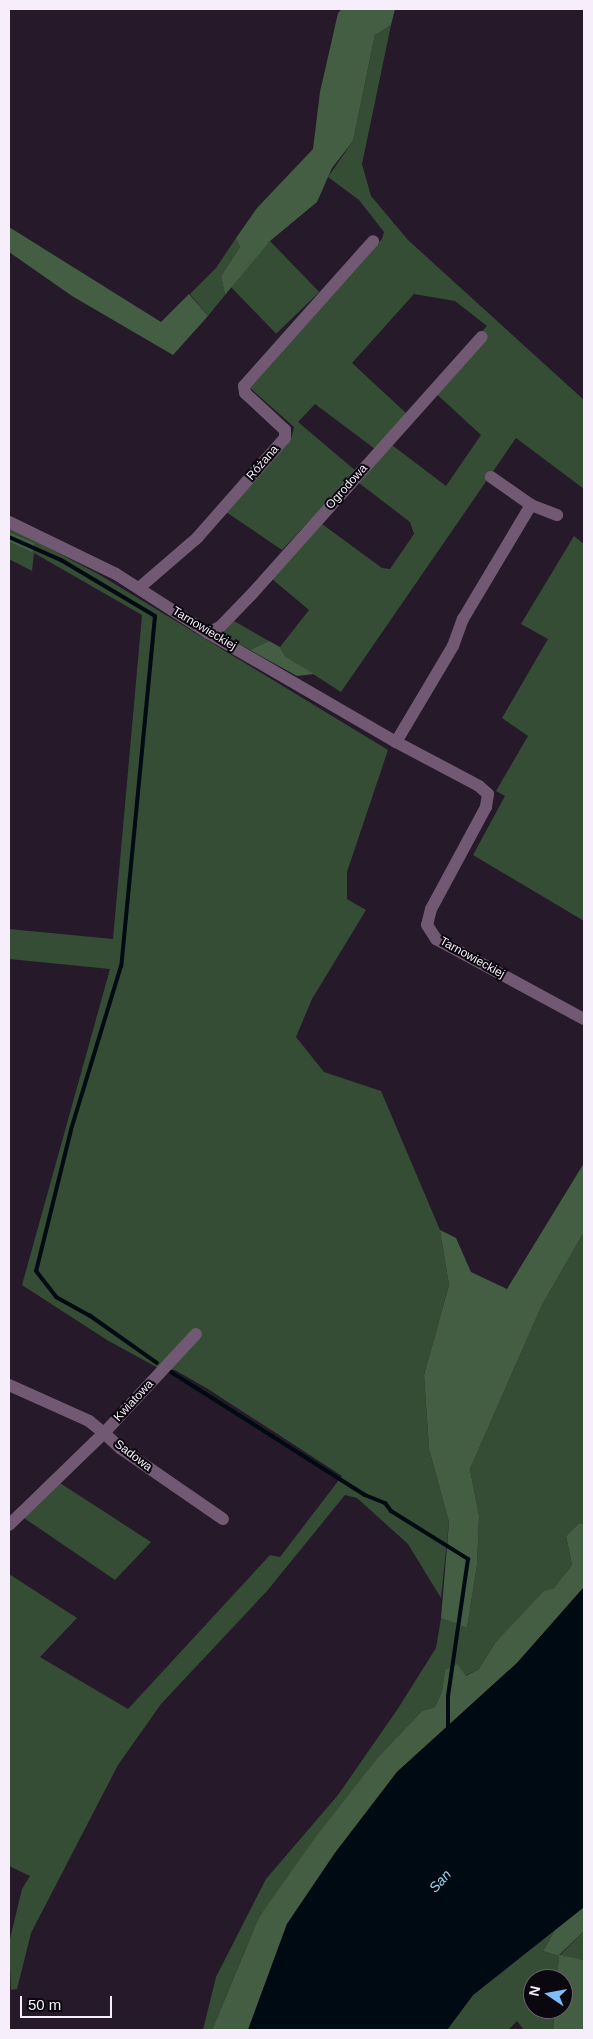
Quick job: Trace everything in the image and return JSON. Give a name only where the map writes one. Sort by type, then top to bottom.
[{"type":"street","name":"Różana","points":[[139,588],[197,538],[285,438],[285,430],[245,392],[244,386],[373,241]]},
{"type":"street","name":"Ogrodowa","points":[[208,633],[220,627],[251,595],[482,337]]},
{"type":"street","points":[[491,477],[531,505],[557,515]]},
{"type":"street","points":[[396,742],[452,646],[463,619],[531,505]]},
{"type":"street","name":"Tarnowieckiej","points":[[9,522],[139,588],[208,633],[396,742],[479,786],[488,794],[486,807],[430,909],[428,925],[436,939],[584,1019]]},
{"type":"street","name":"Kwiatowa","points":[[9,1385],[89,1421],[104,1433],[196,1334]]},
{"type":"street","name":"Sadowa","points":[[9,1526],[104,1433],[120,1448],[222,1519]]},
{"type":"green space","points":[[342,9],[395,9],[391,25],[375,35],[353,141],[332,168],[317,202],[270,241],[225,295],[221,276],[240,247],[236,238],[257,208],[313,149],[320,92],[338,13]]},
{"type":"green space","points":[[391,25],[362,164],[371,196],[408,240],[584,400],[584,489],[516,438],[341,692],[285,656],[280,647],[309,610],[272,579],[322,524],[382,568],[390,569],[414,534],[410,522],[359,483],[392,445],[446,486],[481,435],[430,388],[487,326],[455,301],[414,294],[352,363],[406,413],[375,449],[315,404],[298,422],[356,471],[282,550],[226,512],[291,439],[294,427],[250,388],[382,239],[384,232],[359,200],[328,177],[353,141],[375,35]]},
{"type":"green space","points":[[9,227],[161,322],[189,294],[208,316],[173,355],[72,296],[9,252]]},
{"type":"green space","points":[[236,238],[240,247],[221,276],[225,295],[208,316],[190,294],[216,268]]},
{"type":"green space","points":[[270,241],[319,292],[276,334],[227,283]]},
{"type":"green space","points":[[9,527],[100,575],[388,750],[347,872],[347,899],[366,910],[312,999],[296,1037],[324,1072],[381,1091],[440,1230],[449,1285],[424,1375],[429,1449],[449,1522],[441,1598],[408,1544],[357,1498],[345,1495],[267,1591],[161,1704],[118,1765],[31,1933],[17,1989],[11,1990],[9,1943],[22,1889],[30,1876],[9,1866],[9,1574],[77,1618],[40,1657],[128,1709],[270,1555],[280,1557],[342,1476],[208,1389],[175,1370],[158,1368],[107,1340],[22,1285],[110,969],[9,959],[9,929],[113,939],[142,615],[34,553],[32,571],[9,559],[9,542],[33,553],[35,543],[9,532]]},
{"type":"green space","points":[[9,532],[35,543],[33,553],[9,542]]},
{"type":"green space","points":[[574,536],[584,544],[584,921],[473,855],[505,796],[496,791],[528,736],[502,718],[548,639],[521,624]]},
{"type":"green space","points":[[234,621],[269,641],[250,650],[222,634]]},
{"type":"green space","points":[[269,641],[280,647],[285,656],[314,674],[297,676],[250,650]]},
{"type":"green space","points":[[584,1163],[584,1232],[542,1305],[470,1469],[479,1516],[477,1565],[467,1628],[441,1618],[449,1522],[429,1449],[424,1375],[449,1285],[440,1230],[456,1238],[471,1272],[507,1289]]},
{"type":"green space","points":[[584,1232],[584,1524],[579,1523],[566,1536],[572,1565],[553,1589],[495,1643],[479,1669],[465,1676],[445,1670],[442,1691],[435,1707],[422,1711],[379,1756],[259,1917],[212,2030],[203,2030],[216,1977],[266,1879],[338,1795],[397,1710],[436,1648],[441,1618],[467,1628],[477,1565],[479,1516],[470,1469],[542,1305]]},
{"type":"green space","points":[[60,1483],[151,1542],[115,1580],[24,1518]]},
{"type":"green space","points":[[579,1523],[584,1524],[584,1587],[517,1663],[397,1772],[335,1853],[287,1924],[248,2030],[212,2030],[259,1917],[315,1838],[379,1756],[422,1711],[435,1707],[442,1691],[445,1670],[457,1664],[466,1676],[479,1669],[495,1643],[544,1591],[553,1589],[572,1565],[566,1536]]},
{"type":"green space","points":[[584,1907],[584,1931],[559,1955],[584,1960],[584,2030],[553,2030],[554,2019],[573,2019],[573,1969],[558,1969],[559,1956],[543,1951],[555,1930]]},
{"type":"green space","points":[[555,1930],[543,1951],[559,1956],[558,1969],[523,1969],[523,2019],[554,2019],[553,2030],[524,2030],[517,2021],[508,2030],[447,2030],[473,1995]]},
{"type":"green space","points":[[584,1931],[584,1960],[559,1956]]},
{"type":"water","name":"San","points":[[584,1587],[584,1907],[473,1995],[447,2030],[248,2030],[287,1924],[335,1853],[397,1772],[517,1663]]},
{"type":"waterway","points":[[9,537],[61,560],[155,616],[121,966],[71,1130],[36,1271],[56,1297],[89,1315],[157,1363]]},
{"type":"waterway","points":[[171,1372],[365,1495],[385,1503],[391,1511],[468,1559],[448,1696],[448,1730]]}]
